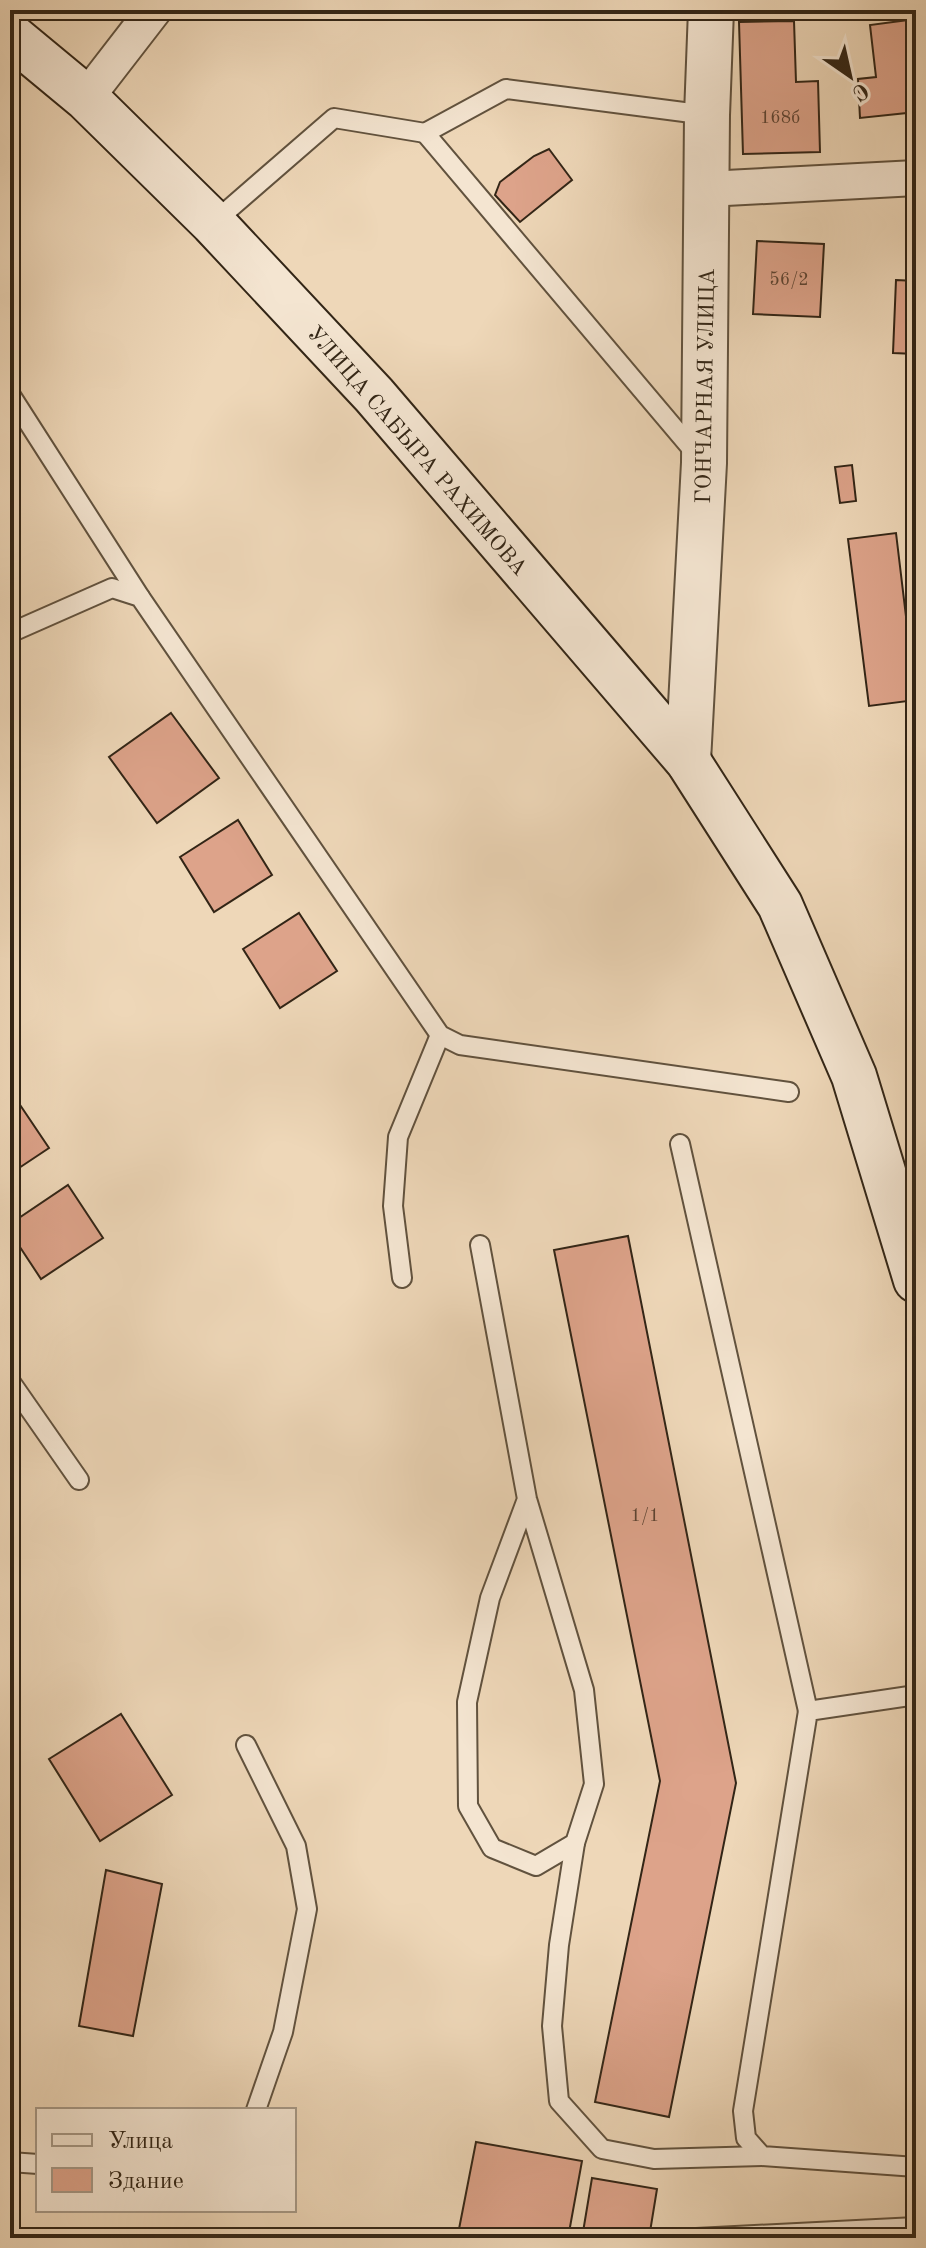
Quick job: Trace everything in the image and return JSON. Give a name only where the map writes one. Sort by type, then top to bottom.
[{"type":"main road","name":"ГОНЧАРНАЯ УЛИЦА","points":[[688,761],[704,463],[711,10]]},
{"type":"main road","name":"УЛИЦА САБЫРА РАХИМОВА","points":[[10,35],[86,98],[213,223],[374,395],[688,761],[780,905],[854,1076],[916,1280]]},
{"type":"street","points":[[86,98],[149,14]]},
{"type":"street","points":[[707,189],[916,178]]},
{"type":"lane","points":[[213,223],[334,118],[425,133],[506,89],[707,115]]},
{"type":"lane","points":[[425,133],[704,463]]},
{"type":"lane","points":[[10,394],[140,597],[440,1035],[460,1045],[789,1092]]},
{"type":"lane","points":[[10,633],[112,588],[140,597]]},
{"type":"lane","points":[[402,1278],[393,1206],[398,1137],[440,1035]]},
{"type":"lane","points":[[680,1144],[808,1711],[743,2111],[746,2138],[762,2156]]},
{"type":"lane","points":[[480,1245],[527,1499],[584,1690],[594,1784],[575,1843],[559,1945],[552,2026],[559,2101],[602,2149],[654,2159],[762,2156],[916,2167]]},
{"type":"lane","points":[[10,1381],[79,1480]]},
{"type":"lane","points":[[527,1499],[490,1598],[467,1702],[468,1806],[492,1848],[536,1866],[575,1843]]},
{"type":"lane","points":[[808,1711],[916,1695]]},
{"type":"lane","points":[[246,1745],[296,1846],[307,1909],[283,2032],[257,2108]]},
{"type":"lane","points":[[10,2162],[36,2164]]},
{"type":"lane","points":[[696,2238],[916,2227]]},
{"type":"building","points":[[916,19],[916,112],[860,118],[858,79],[876,77],[870,25]]},
{"type":"building","points":[[794,21],[796,82],[818,81],[820,152],[743,154],[739,22]]},
{"type":"building","points":[[549,149],[572,180],[520,222],[495,195],[500,182],[534,156]]},
{"type":"building","points":[[757,241],[824,244],[820,317],[753,314]]},
{"type":"building","points":[[896,280],[916,281],[916,354],[893,353]]},
{"type":"building","points":[[852,465],[856,501],[840,503],[835,467]]},
{"type":"building","points":[[896,533],[916,700],[869,706],[848,539]]},
{"type":"building","points":[[171,713],[219,778],[157,823],[109,757]]},
{"type":"building","points":[[238,820],[272,875],[214,912],[180,857]]},
{"type":"building","points":[[299,913],[337,971],[280,1008],[243,949]]},
{"type":"building","points":[[10,1090],[49,1148],[10,1174]]},
{"type":"building","points":[[68,1185],[103,1238],[41,1279],[10,1232],[10,1224]]},
{"type":"building","points":[[628,1236],[736,1783],[669,2117],[595,2102],[660,1781],[554,1250]]},
{"type":"building","points":[[121,1714],[172,1795],[100,1841],[49,1759]]},
{"type":"building","points":[[106,1870],[162,1884],[133,2036],[79,2026]]},
{"type":"building","points":[[476,2142],[582,2161],[568,2238],[508,2238],[459,2229]]},
{"type":"building","points":[[592,2178],[657,2189],[649,2238],[582,2238]]}]
